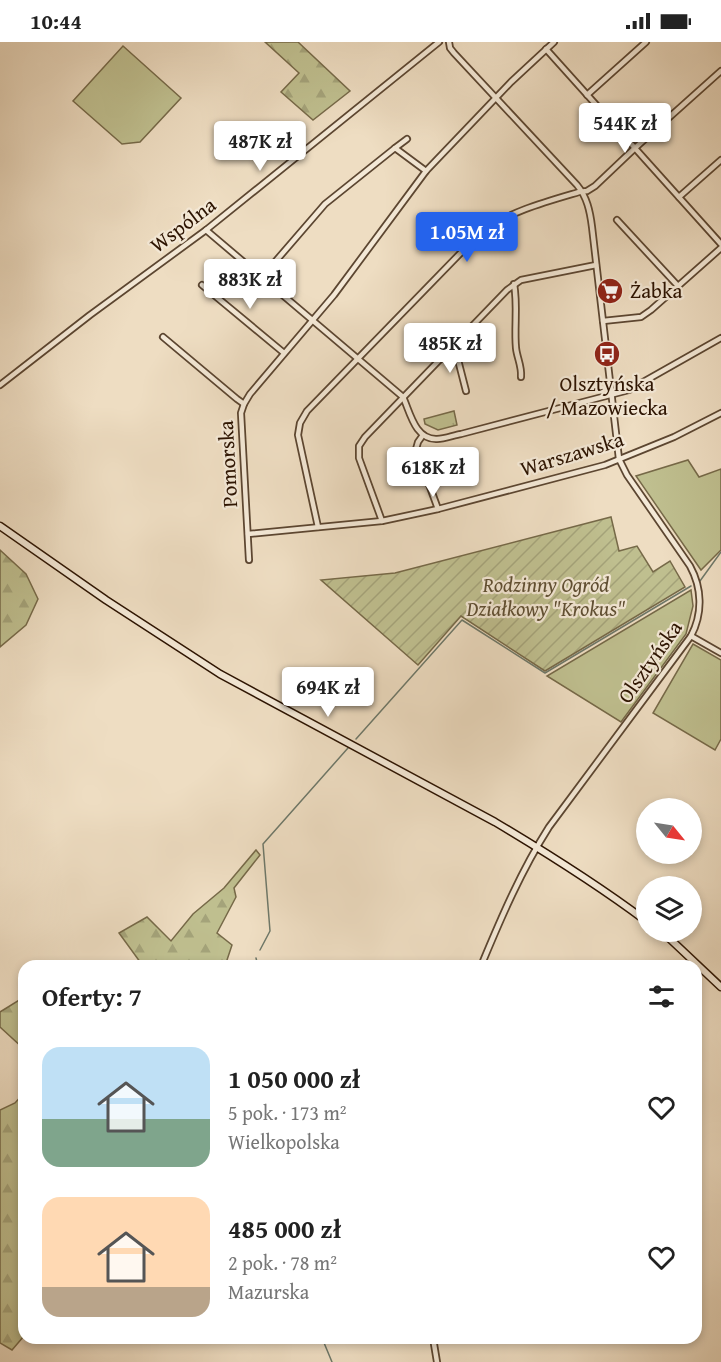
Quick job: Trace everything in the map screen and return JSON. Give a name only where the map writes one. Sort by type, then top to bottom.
[{"type":"main road","points":[[0,526],[105,600],[220,674],[537,846],[636,914]]},
{"type":"main road","points":[[673,942],[692,960]]},
{"type":"main road","points":[[702,969],[721,987]]},
{"type":"street","name":"Wspólna","points":[[0,385],[90,315],[206,230],[440,42]]},
{"type":"street","name":"Olsztyńska","points":[[449,42],[454,53],[583,191],[589,208],[619,459],[694,573],[700,600],[697,621],[691,636],[537,846],[519,877],[484,960]]},
{"type":"street","name":"Pomorska","points":[[249,560],[241,413],[244,404],[334,295],[426,171],[554,42]]},
{"type":"street","points":[[587,95],[646,42]]},
{"type":"street","points":[[546,49],[721,244]]},
{"type":"street","points":[[318,527],[298,435],[300,423],[307,411],[481,232],[516,212],[589,190],[595,186],[721,71]]},
{"type":"street","points":[[262,277],[325,204],[407,139]]},
{"type":"street","points":[[395,148],[426,171]]},
{"type":"street","points":[[679,197],[721,160]]},
{"type":"street","points":[[617,220],[678,286]]},
{"type":"street","points":[[206,230],[403,397],[417,429],[430,438],[437,439],[629,390],[721,338]]},
{"type":"street","points":[[603,321],[641,317],[721,248]]},
{"type":"street","points":[[382,522],[359,458],[359,446],[365,437],[514,284],[521,280],[596,265]]},
{"type":"street","points":[[514,284],[516,349],[522,370],[521,377]]},
{"type":"street","points":[[202,285],[285,353]]},
{"type":"street","points":[[163,337],[244,404]]},
{"type":"street","points":[[451,347],[456,352],[466,391]]},
{"type":"street","name":"Warszawska","points":[[248,534],[382,522],[438,509],[604,465],[674,438],[721,413]]},
{"type":"street","points":[[423,435],[416,449],[438,509]]},
{"type":"street","points":[[691,636],[721,653]]},
{"type":"street","points":[[434,1344],[437,1362]]},
{"type":"green space","points":[[265,42],[298,42],[350,91],[313,120],[281,92],[299,73]]},
{"type":"green space","points":[[123,46],[181,98],[140,142],[122,144],[73,101]]},
{"type":"green space","points":[[454,411],[457,425],[438,430],[425,424],[424,419]]},
{"type":"green space","points":[[688,460],[699,477],[721,469],[721,550],[701,570],[636,476]]},
{"type":"green space","name":"Rodzinny Ogród Działkowy \"Krokus\"","points":[[611,517],[619,551],[637,546],[653,572],[670,561],[685,587],[545,671],[461,616],[418,665],[321,580],[395,573]]},
{"type":"green space","points":[[0,550],[26,574],[38,599],[26,625],[0,647]]},
{"type":"green space","points":[[691,590],[693,606],[686,634],[621,722],[547,676]]},
{"type":"green space","points":[[693,644],[721,660],[721,739],[715,750],[653,713]]},
{"type":"green space","points":[[256,850],[260,855],[234,888],[236,897],[217,933],[232,945],[227,960],[139,960],[119,933],[147,917],[171,941],[193,914],[224,888]]},
{"type":"green space","points":[[18,1001],[18,1044],[0,1027],[0,1012]]},
{"type":"green space","points":[[18,1100],[18,1343],[12,1350],[0,1343],[0,1110]]},
{"type":"waterway","points":[[700,581],[721,552]]},
{"type":"waterway","points":[[356,739],[462,620],[545,673],[691,586]]},
{"type":"waterway","points":[[260,950],[270,931],[263,844],[348,748]]},
{"type":"waterway","points":[[324,1344],[332,1362]]},
{"type":"place","name":"Żabka","points":[[610,291]]},
{"type":"place","name":"Olsztyńska / Mazowiecka","points":[[607,354]]}]
